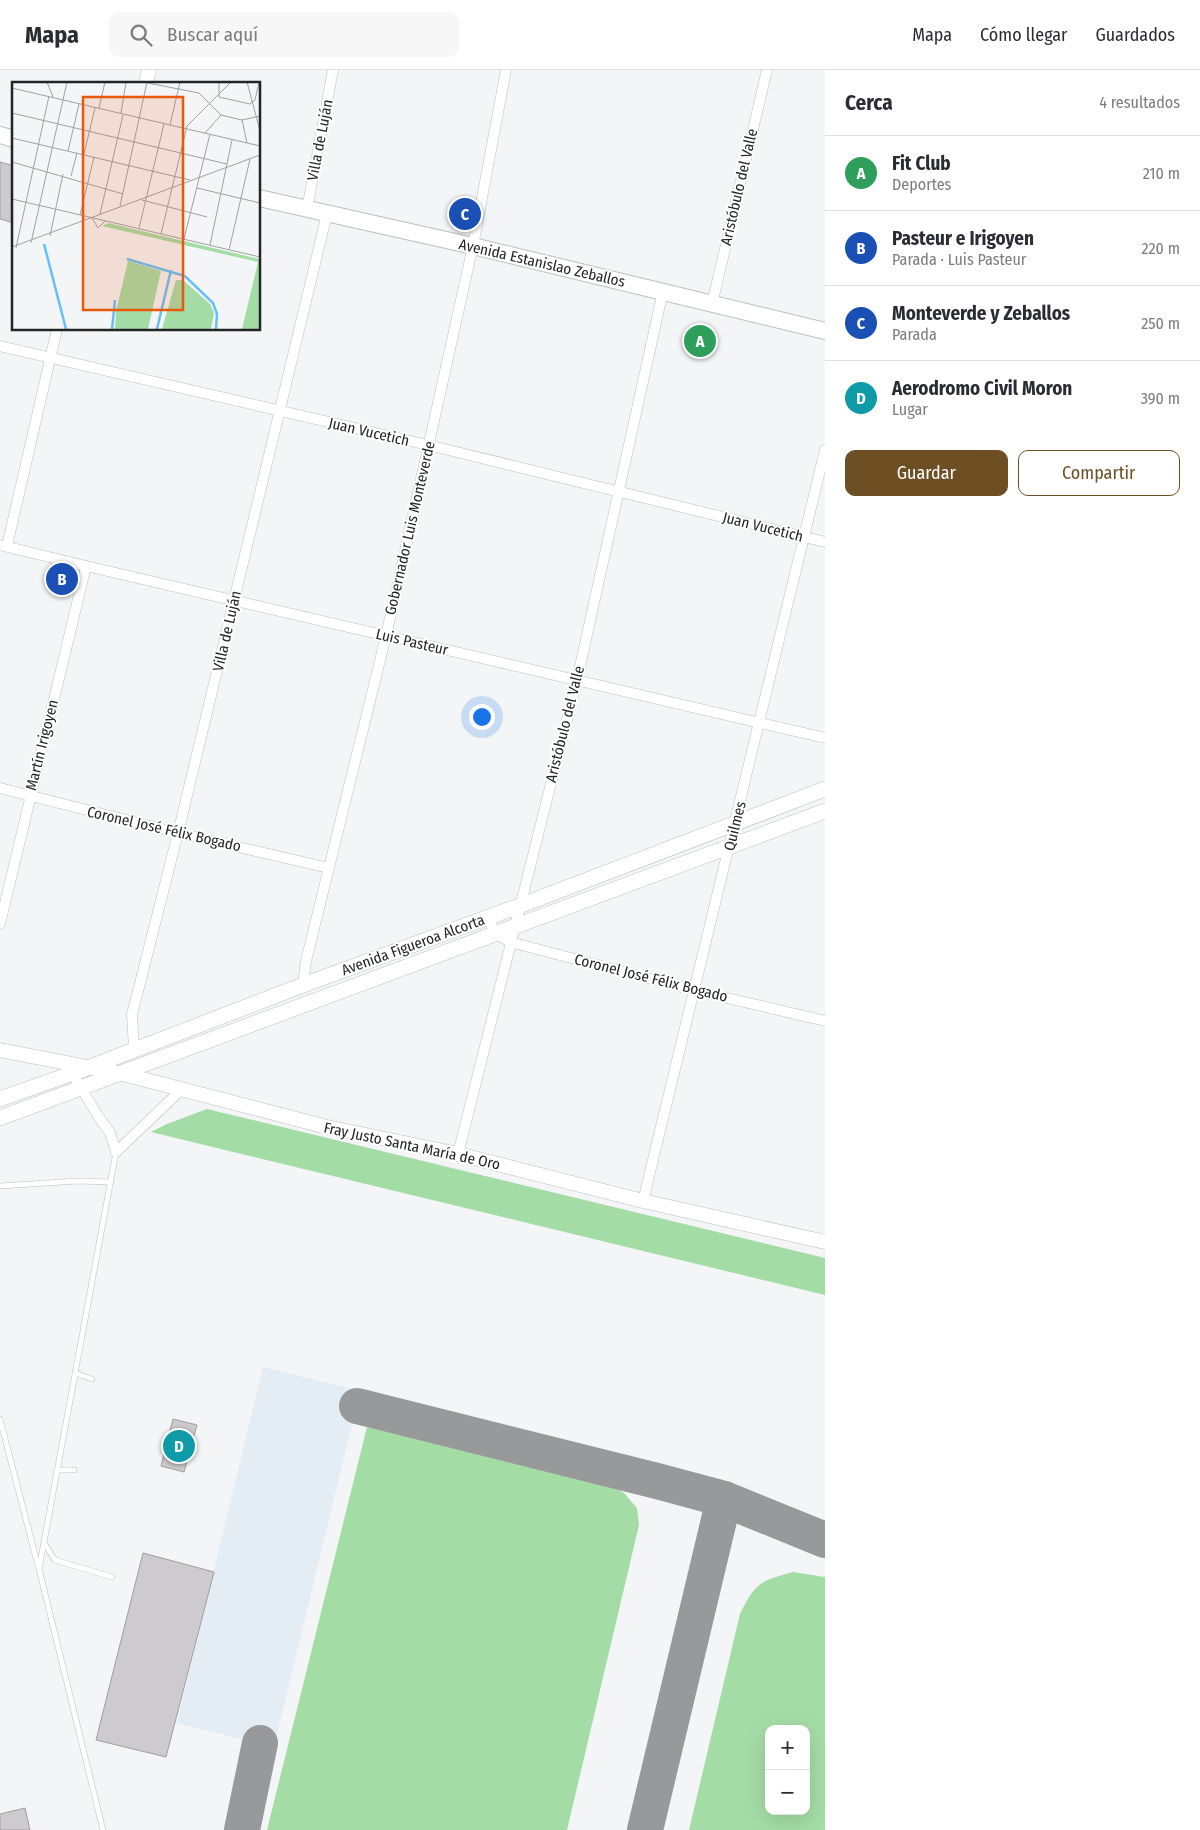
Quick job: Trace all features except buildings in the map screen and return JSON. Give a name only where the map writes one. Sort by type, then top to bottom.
[{"type":"main road","name":"Avenida Estanislao Zeballos","points":[[260,198],[473,246],[825,332]]},
{"type":"main road","name":"Avenida Figueroa Alcorta","points":[[0,1099],[72,1074],[303,984],[487,918],[825,789]]},
{"type":"main road","name":"Avenida Figueroa Alcorta","points":[[0,1118],[825,811]]},
{"type":"street","name":"Villa de Luján","points":[[307,209],[333,70]]},
{"type":"street","name":"Gobernador Luis Monteverde","points":[[303,984],[306,961],[386,636],[473,246],[506,70]]},
{"type":"street","name":"Aristóbulo del Valle","points":[[712,304],[767,70]]},
{"type":"street","name":"Villa de Luján","points":[[134,1049],[134,1009],[327,214]]},
{"type":"street","name":"Aristóbulo del Valle","points":[[458,1154],[577,680],[663,291]]},
{"type":"street","points":[[3,545],[57,330]]},
{"type":"street","name":"Juan Vucetich","points":[[0,346],[618,491],[825,542]]},
{"type":"street","name":"Quilmes","points":[[643,1201],[825,450]]},
{"type":"street","name":"Luis Pasteur","points":[[3,545],[825,738]]},
{"type":"street","name":"Martín Irigoyen","points":[[0,924],[86,566]]},
{"type":"street","name":"Coronel José Félix Bogado","points":[[0,788],[178,833],[329,868]]},
{"type":"street","points":[[487,918],[496,934]]},
{"type":"street","name":"Coronel José Félix Bogado","points":[[496,934],[510,942],[694,990],[825,1021]]},
{"type":"street","name":"Fray Justo Santa María de Oro","points":[[0,1050],[119,1073],[327,1127],[458,1154],[643,1201],[825,1242]]},
{"type":"street","points":[[72,1074],[110,1134],[116,1152],[181,1090]]},
{"type":"lane","points":[[39,1569],[116,1152]]},
{"type":"lane","points":[[0,1186],[77,1181],[111,1182]]},
{"type":"lane","points":[[75,1373],[92,1379]]},
{"type":"lane","points":[[0,1419],[56,1632],[103,1830]]},
{"type":"lane","points":[[58,1470],[74,1470]]},
{"type":"lane","points":[[44,1543],[55,1560],[112,1578]]},
{"type":"shaded area","points":[[263,1367],[360,1391],[274,1747],[177,1723]]},
{"type":"green space","points":[[207,1109],[825,1258],[825,1295],[151,1132]]},
{"type":"green space","points":[[367,1427],[604,1481],[624,1493],[637,1508],[639,1525],[567,1830],[267,1830]]},
{"type":"green space","points":[[793,1572],[825,1577],[825,1830],[689,1830],[740,1614],[755,1589],[773,1578]]},
{"type":"taxiway","points":[[357,1406],[724,1499],[825,1540]]},
{"type":"taxiway","points":[[645,1830],[724,1499]]},
{"type":"taxiway","points":[[242,1830],[260,1743]]},
{"type":"place","name":"Monteverde y Zeballos","points":[[465,214]]},
{"type":"place","name":"Fit Club","points":[[700,341]]},
{"type":"place","name":"Pasteur e Irigoyen","points":[[62,579]]},
{"type":"place","name":"Aerodromo Civil Moron","points":[[179,1446]]}]
